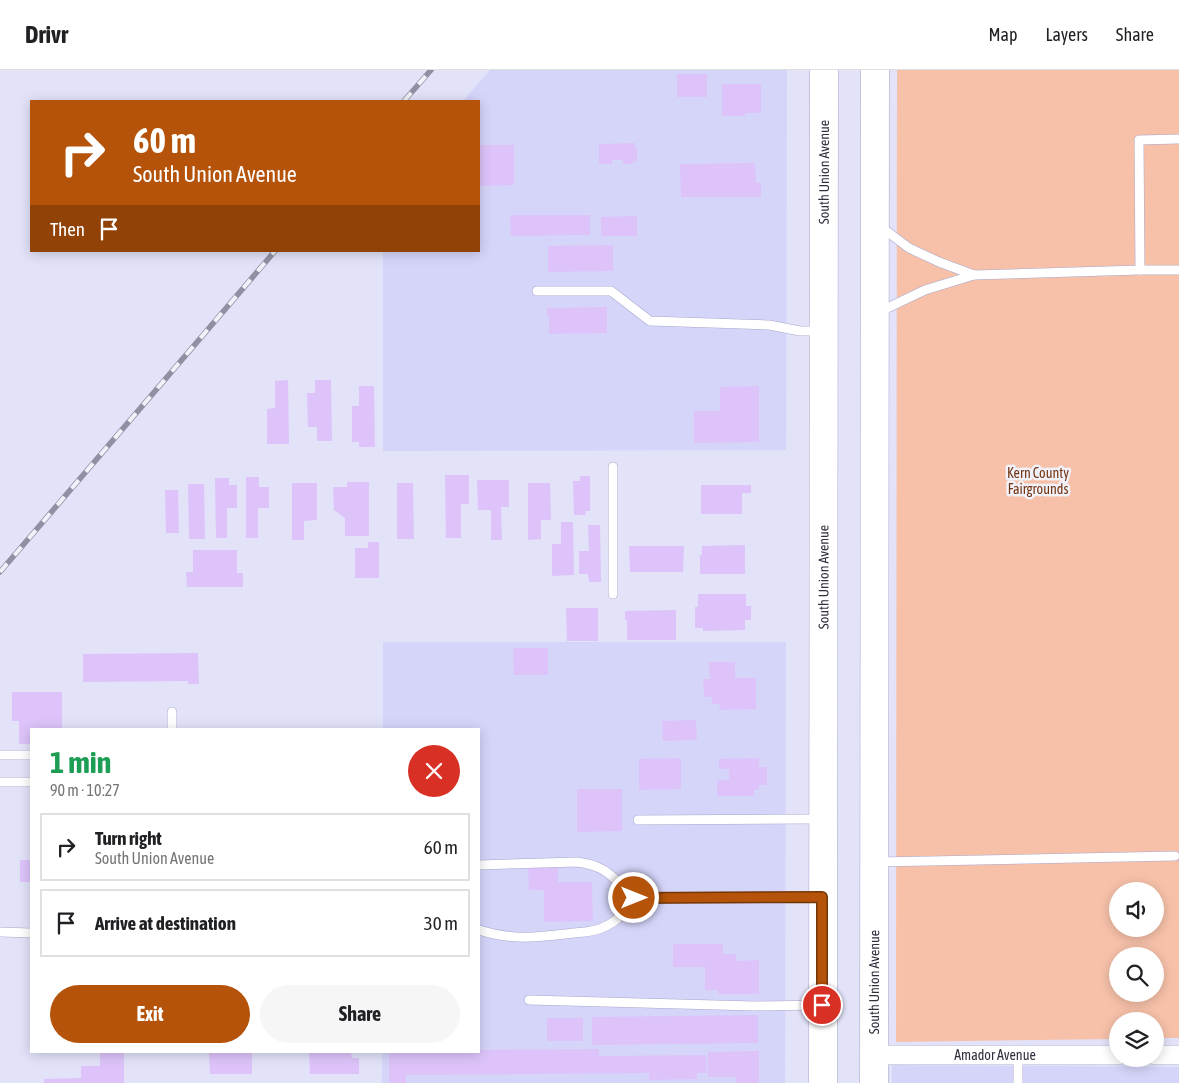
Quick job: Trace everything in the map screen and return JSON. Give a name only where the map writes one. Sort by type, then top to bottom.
[{"type":"main road","name":"South Union Avenue","points":[[822,1083],[824,70]]},
{"type":"main road","name":"South Union Avenue","points":[[874,70],[874,1083]]},
{"type":"street","name":"Amador Avenue","points":[[874,1055],[1109,1055]]},
{"type":"street","points":[[1164,1055],[1179,1055]]},
{"type":"lane","points":[[1140,270],[1139,140],[1179,139]]},
{"type":"lane","points":[[874,223],[909,248],[974,275]]},
{"type":"lane","points":[[874,314],[925,290],[974,275],[1179,270]]},
{"type":"lane","points":[[537,291],[611,291],[650,321],[769,325],[800,331],[823,331]]},
{"type":"lane","points":[[613,467],[613,594]]},
{"type":"lane","points":[[172,712],[172,728]]},
{"type":"lane","points":[[0,755],[30,755]]},
{"type":"lane","points":[[0,782],[30,782]]},
{"type":"lane","points":[[638,820],[822,819]]},
{"type":"lane","points":[[874,862],[1175,856]]},
{"type":"lane","points":[[480,865],[558,862],[588,863],[607,871],[634,898],[822,897]]},
{"type":"lane","points":[[480,930],[497,936],[526,938],[602,929],[617,920],[627,910],[634,898]]},
{"type":"lane","points":[[0,932],[30,933]]},
{"type":"lane","points":[[529,1000],[754,1006],[822,1005]]},
{"type":"lane","points":[[1018,1055],[1018,1083]]},
{"type":"shaded area","points":[[490,70],[787,70],[786,450],[383,451],[383,252],[480,252],[480,100],[464,100]]},
{"type":"shaded area","points":[[383,642],[786,642],[785,1083],[382,1083],[382,1053],[480,1053],[480,728],[383,728]]},
{"type":"shaded area","points":[[892,1065],[1179,1067],[1179,1083],[892,1083]]},
{"type":"green space","name":"Kern County Fairgrounds","points":[[897,70],[1179,70],[1179,1038],[1164,1038],[1164,1012],[1109,1012],[1109,1039],[896,1042]]},
{"type":"building","points":[[677,74],[707,74],[707,97],[677,97]]},
{"type":"building","points":[[722,84],[761,84],[761,113],[745,113],[745,116],[722,116]]},
{"type":"building","points":[[635,143],[637,161],[633,161],[633,164],[623,164],[623,160],[612,160],[612,164],[599,164],[599,144]]},
{"type":"building","points":[[480,145],[514,145],[514,185],[480,186]]},
{"type":"building","points":[[755,163],[756,183],[761,183],[761,197],[681,197],[680,164]]},
{"type":"building","points":[[510,215],[590,215],[590,235],[511,236]]},
{"type":"building","points":[[637,216],[637,236],[601,236],[601,217]]},
{"type":"building","points":[[613,245],[613,271],[548,272],[548,246]]},
{"type":"building","points":[[607,307],[607,333],[549,334],[547,308]]},
{"type":"building","points":[[288,380],[289,444],[267,444],[267,409],[275,408],[275,381]]},
{"type":"building","points":[[315,380],[331,380],[332,441],[317,441],[317,427],[308,427],[307,393],[315,393]]},
{"type":"building","points":[[359,386],[374,386],[375,447],[359,447],[359,442],[352,442],[352,406],[359,406]]},
{"type":"building","points":[[759,386],[759,442],[694,443],[694,411],[720,411],[720,387]]},
{"type":"building","points":[[445,475],[469,475],[469,504],[461,504],[461,538],[446,538]]},
{"type":"building","points":[[580,476],[590,476],[590,511],[585,511],[586,515],[574,515],[573,481],[580,481]]},
{"type":"building","points":[[246,477],[259,477],[259,487],[269,487],[269,508],[258,508],[258,538],[246,538]]},
{"type":"building","points":[[215,478],[229,478],[229,485],[237,485],[237,508],[227,508],[227,538],[216,538]]},
{"type":"building","points":[[477,480],[509,480],[509,507],[501,507],[502,540],[491,540],[491,510],[478,510]]},
{"type":"building","points":[[347,482],[369,482],[369,536],[345,536],[345,518],[334,510],[333,487],[347,487]]},
{"type":"building","points":[[292,483],[317,483],[317,520],[304,521],[304,540],[292,540]]},
{"type":"building","points":[[397,483],[413,483],[414,539],[397,539]]},
{"type":"building","points":[[528,483],[550,483],[551,520],[541,520],[541,539],[528,540]]},
{"type":"building","points":[[188,484],[204,484],[205,539],[189,539]]},
{"type":"building","points":[[701,485],[751,485],[751,493],[742,493],[742,514],[701,514]]},
{"type":"building","points":[[165,490],[178,490],[179,533],[166,533]]},
{"type":"building","points":[[561,522],[573,522],[574,575],[552,576],[552,544],[561,544]]},
{"type":"building","points":[[588,525],[600,525],[601,582],[589,582],[588,574],[579,574],[579,551],[589,551]]},
{"type":"building","points":[[368,542],[379,542],[379,578],[355,578],[355,548],[368,548]]},
{"type":"building","points":[[745,545],[745,574],[700,574],[702,546]]},
{"type":"building","points":[[629,546],[684,546],[683,572],[630,572]]},
{"type":"building","points":[[193,550],[237,550],[237,573],[243,573],[243,587],[187,587],[186,572],[193,572]]},
{"type":"building","points":[[698,594],[746,594],[746,606],[751,606],[751,620],[745,620],[745,630],[703,631],[703,628],[695,628],[695,607],[698,607]]},
{"type":"building","points":[[566,608],[598,608],[598,641],[567,641]]},
{"type":"building","points":[[676,610],[676,640],[627,640],[625,611]]},
{"type":"building","points":[[513,648],[548,648],[548,675],[514,675]]},
{"type":"building","points":[[198,653],[199,684],[188,684],[188,681],[83,682],[83,654]]},
{"type":"building","points":[[709,662],[735,662],[735,678],[756,678],[756,709],[720,710],[719,704],[712,704],[712,697],[704,697],[703,679],[710,679]]},
{"type":"building","points":[[12,692],[62,692],[62,728],[30,728],[30,744],[19,744],[19,721],[12,721]]},
{"type":"building","points":[[696,720],[697,740],[663,741],[662,721]]},
{"type":"building","points":[[681,758],[681,789],[639,790],[639,759]]},
{"type":"building","points":[[759,758],[759,767],[767,767],[767,785],[759,785],[759,790],[754,790],[754,796],[717,796],[717,781],[729,780],[729,769],[719,769],[719,759]]},
{"type":"building","points":[[577,789],[622,789],[622,831],[577,832]]},
{"type":"building","points":[[20,860],[30,860],[30,882],[20,882]]},
{"type":"building","points":[[528,866],[558,866],[558,882],[592,882],[593,921],[544,922],[544,890],[529,890]]},
{"type":"building","points":[[673,944],[723,944],[723,954],[736,954],[736,961],[759,960],[759,994],[718,994],[718,990],[705,990],[705,967],[673,967]]},
{"type":"building","points":[[758,1015],[758,1043],[592,1045],[592,1017]]},
{"type":"building","points":[[547,1018],[583,1018],[583,1041],[547,1041]]},
{"type":"building","points":[[599,1049],[599,1056],[706,1055],[707,1073],[697,1073],[697,1079],[649,1080],[649,1073],[406,1075],[406,1083],[389,1083],[389,1053],[480,1053],[480,1050]]},
{"type":"building","points":[[759,1051],[759,1083],[736,1083],[736,1077],[708,1077],[708,1052]]},
{"type":"building","points":[[100,1053],[124,1053],[124,1083],[44,1083],[44,1079],[81,1078],[81,1066],[100,1066]]},
{"type":"building","points":[[209,1053],[252,1053],[252,1074],[210,1074]]},
{"type":"building","points":[[309,1053],[351,1053],[352,1058],[359,1058],[359,1074],[310,1074]]},
{"type":"railway","points":[[405,100],[431,70]]},
{"type":"railway","points":[[0,572],[274,252]]},
{"type":"route","points":[[634,898],[822,897],[822,1005]]}]
